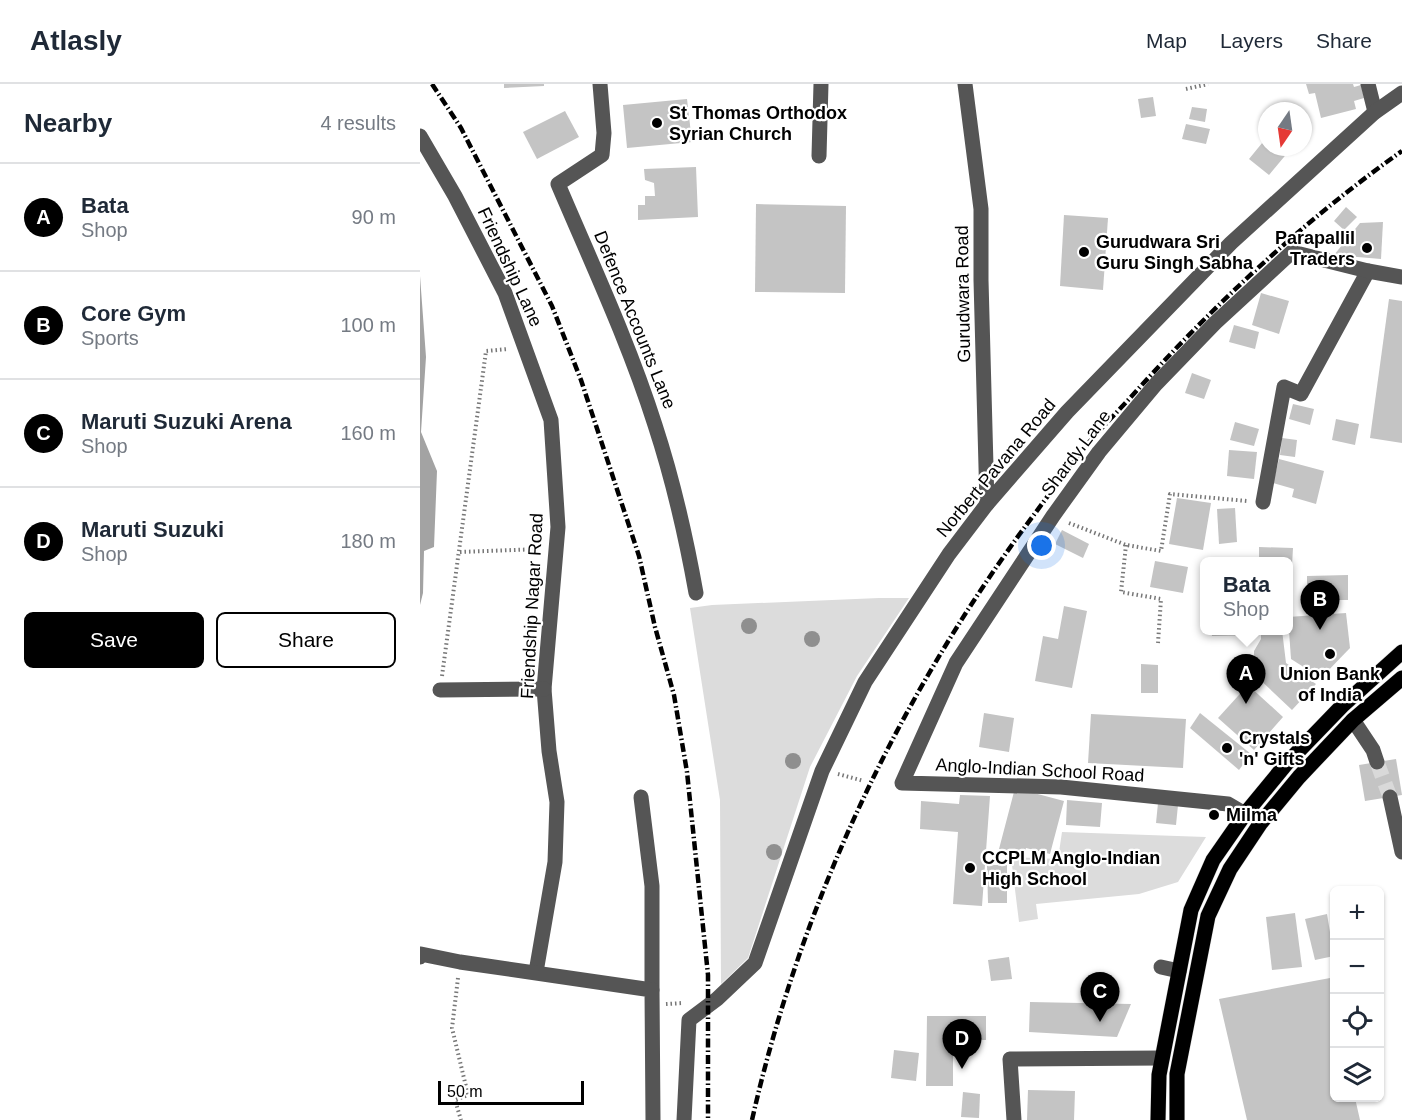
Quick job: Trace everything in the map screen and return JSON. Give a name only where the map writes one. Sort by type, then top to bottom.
[{"type":"main road","points":[[1158,1120],[1159,1075],[1191,910],[1213,860],[1245,814],[1287,763],[1342,706],[1402,652]]},
{"type":"main road","points":[[1177,1120],[1177,1074],[1208,916],[1230,868],[1260,825],[1299,777],[1353,720],[1402,678]]},
{"type":"main road","points":[[1342,706],[1353,720]]},
{"type":"street","name":"Defence Accounts Lane","points":[[600,84],[604,133],[602,155],[558,184],[618,322],[656,426],[685,534],[696,593]]},
{"type":"street","points":[[819,156],[821,84]]},
{"type":"street","name":"Gurudwara Road","points":[[965,84],[981,209],[987,504]]},
{"type":"street","points":[[1368,84],[1375,112]]},
{"type":"street","name":"Norbert Pavana Road","points":[[689,1020],[717,999],[755,963],[822,771],[865,682],[946,551],[1067,412],[1223,251],[1375,112],[1402,93]]},
{"type":"street","name":"Friendship Lane","points":[[420,136],[455,196],[505,293],[551,420]]},
{"type":"street","name":"Shardy Lane","points":[[902,783],[956,663],[1053,516],[1100,452],[1156,384],[1215,323],[1292,252],[1402,277]]},
{"type":"street","points":[[1263,502],[1284,387],[1301,394],[1368,271]]},
{"type":"street","name":"Friendship Nagar Road","points":[[536,972],[555,862],[557,802],[549,751],[544,689],[558,526],[551,420]]},
{"type":"street","points":[[440,690],[544,689]]},
{"type":"street","points":[[1353,720],[1373,750],[1377,762]]},
{"type":"street","name":"Anglo-Indian School Road","points":[[902,783],[1061,787],[1228,804],[1245,814]]},
{"type":"street","points":[[641,797],[652,886],[653,1120]]},
{"type":"street","points":[[1390,797],[1402,852]]},
{"type":"street","points":[[420,956],[536,972],[652,997]]},
{"type":"street","points":[[1161,967],[1179,971]]},
{"type":"street","points":[[684,1120],[689,1020]]},
{"type":"street","points":[[1014,1120],[1010,1059],[1162,1059]]},
{"type":"path","points":[[1186,89],[1208,84]]},
{"type":"path","points":[[440,690],[486,351],[526,348]]},
{"type":"path","points":[[1053,516],[1126,545],[1161,551],[1170,494],[1263,502]]},
{"type":"path","points":[[1126,545],[1121,592],[1161,599],[1158,643]]},
{"type":"path","points":[[460,552],[556,549]]},
{"type":"path","points":[[822,771],[864,780]]},
{"type":"path","points":[[460,962],[452,1028],[468,1095],[455,1100],[461,1120]]},
{"type":"path","points":[[652,997],[688,1003],[689,1020]]},
{"type":"shaded area","points":[[420,276],[426,357],[421,432],[437,471],[434,547],[424,551],[423,593],[420,605]]},
{"type":"shaded area","points":[[909,598],[857,676],[810,767],[748,958],[721,984],[720,800],[690,608],[712,605]]},
{"type":"shaded area","points":[[1062,832],[1206,837],[1178,882],[1139,894],[1036,904],[1038,919],[1019,922],[1011,857],[1058,859]]},
{"type":"building","points":[[504,84],[544,84],[544,86],[504,88]]},
{"type":"building","points":[[1306,84],[1353,84],[1354,87],[1361,85],[1364,98],[1354,101],[1356,109],[1321,118],[1315,93],[1309,94]]},
{"type":"building","points":[[1153,97],[1156,116],[1141,118],[1138,99]]},
{"type":"building","name":"St Thomas Orthodox Syrian Church","points":[[687,99],[692,142],[627,148],[623,105]]},
{"type":"building","points":[[1192,107],[1207,109],[1205,122],[1189,119]]},
{"type":"building","points":[[565,111],[579,137],[537,159],[523,132]]},
{"type":"building","points":[[1186,124],[1210,129],[1206,144],[1182,139]]},
{"type":"building","points":[[1258,148],[1258,156],[1285,156],[1269,175],[1249,159]]},
{"type":"building","points":[[696,167],[698,217],[638,220],[638,205],[645,205],[645,196],[655,196],[654,183],[645,180],[644,169]]},
{"type":"building","points":[[756,204],[846,206],[845,293],[755,292]]},
{"type":"building","points":[[1346,207],[1357,217],[1344,230],[1334,221]]},
{"type":"building","name":"Gurudwara Sri Guru Singh Sabha","points":[[1064,215],[1108,218],[1103,290],[1060,286]]},
{"type":"building","points":[[1383,222],[1381,259],[1334,255],[1360,223]]},
{"type":"building","points":[[1261,293],[1289,301],[1279,334],[1252,325]]},
{"type":"building","points":[[1389,299],[1402,301],[1402,443],[1370,438]]},
{"type":"building","points":[[1234,325],[1259,332],[1255,349],[1229,342]]},
{"type":"building","points":[[1192,373],[1211,380],[1204,399],[1185,393]]},
{"type":"building","points":[[1293,404],[1314,409],[1310,425],[1289,419]]},
{"type":"building","points":[[1336,419],[1359,424],[1355,445],[1332,440]]},
{"type":"building","points":[[1235,422],[1259,429],[1254,446],[1230,440]]},
{"type":"building","points":[[1282,438],[1297,440],[1295,457],[1280,455]]},
{"type":"building","points":[[1229,450],[1257,452],[1254,479],[1227,476]]},
{"type":"building","points":[[1279,459],[1324,471],[1316,504],[1292,497],[1294,489],[1273,483]]},
{"type":"building","points":[[1177,498],[1211,503],[1203,550],[1169,544]]},
{"type":"building","points":[[1235,508],[1237,542],[1219,544],[1217,509]]},
{"type":"building","points":[[1062,530],[1089,544],[1083,558],[1055,544]]},
{"type":"building","points":[[1259,547],[1293,548],[1292,557],[1259,557]]},
{"type":"building","points":[[1155,561],[1188,567],[1183,593],[1150,587]]},
{"type":"building","points":[[1348,575],[1348,600],[1307,600],[1307,576]]},
{"type":"building","points":[[1064,606],[1087,611],[1072,688],[1035,681],[1043,636],[1058,639]]},
{"type":"building","points":[[1346,613],[1350,648],[1321,678],[1291,659],[1289,635],[1293,635],[1293,617]]},
{"type":"building","points":[[1261,635],[1283,635],[1286,663],[1316,684],[1292,710],[1254,674],[1254,651]]},
{"type":"building","points":[[1141,664],[1158,665],[1158,693],[1141,693]]},
{"type":"building","points":[[1248,685],[1283,717],[1254,750],[1218,718]]},
{"type":"building","points":[[984,713],[1014,718],[1009,752],[979,747]]},
{"type":"building","points":[[1200,713],[1251,754],[1239,770],[1190,728]]},
{"type":"building","points":[[1091,714],[1186,719],[1183,768],[1088,763]]},
{"type":"building","points":[[1396,759],[1402,795],[1365,801],[1359,765]]},
{"type":"building","points":[[1015,788],[1064,801],[1050,854],[1026,848],[1024,855],[999,849]]},
{"type":"building","name":"CCPLM Anglo-Indian High School","points":[[960,795],[990,796],[982,906],[953,904],[958,832],[920,829],[921,801],[959,804]]},
{"type":"building","points":[[1067,800],[1102,803],[1100,827],[1066,825]]},
{"type":"building","points":[[1158,803],[1178,805],[1176,825],[1156,823]]},
{"type":"building","points":[[987,865],[1007,865],[1007,903],[988,903]]},
{"type":"building","points":[[1295,913],[1302,967],[1272,970],[1266,917]]},
{"type":"building","points":[[1327,914],[1330,957],[1315,960],[1305,919]]},
{"type":"building","points":[[1009,957],[1012,979],[991,981],[988,960]]},
{"type":"building","points":[[1330,978],[1330,1102],[1356,1102],[1360,1120],[1247,1120],[1219,999]]},
{"type":"building","points":[[1030,1002],[1131,1004],[1117,1037],[1029,1032]]},
{"type":"building","points":[[927,1016],[986,1016],[986,1040],[953,1040],[953,1086],[926,1086]]},
{"type":"building","points":[[894,1050],[919,1053],[916,1081],[891,1078]]},
{"type":"building","points":[[1028,1090],[1075,1091],[1074,1120],[1027,1120]]},
{"type":"building","points":[[963,1092],[980,1094],[979,1118],[961,1117]]},
{"type":"tunnel","points":[[1377,762],[1390,797]]},
{"type":"railway","points":[[432,84],[461,128],[552,306],[581,380],[639,556],[655,627],[674,695],[687,772],[708,975],[708,1120]]},
{"type":"railway","points":[[752,1120],[773,1039],[798,959],[827,880],[861,803],[899,728],[940,655],[985,584],[1083,449],[1170,355],[1265,262],[1332,204],[1402,151]]},
{"type":"place","name":"St Thomas Orthodox Syrian Church","points":[[657,123]]},
{"type":"place","name":"Parapallil Traders","points":[[1367,248]]},
{"type":"place","name":"Gurudwara Sri Guru Singh Sabha","points":[[1084,252]]},
{"type":"place","name":"Core Gym","points":[[1320,630]]},
{"type":"place","name":"Union Bank of India","points":[[1330,654]]},
{"type":"place","name":"Bata","points":[[1246,704]]},
{"type":"place","name":"Crystals 'n' Gifts","points":[[1227,748]]},
{"type":"place","name":"Milma","points":[[1214,815]]},
{"type":"place","name":"CCPLM Anglo-Indian High School","points":[[970,868]]},
{"type":"place","name":"Maruti Suzuki Arena","points":[[1100,1022]]},
{"type":"place","name":"Maruti Suzuki","points":[[962,1069]]}]
